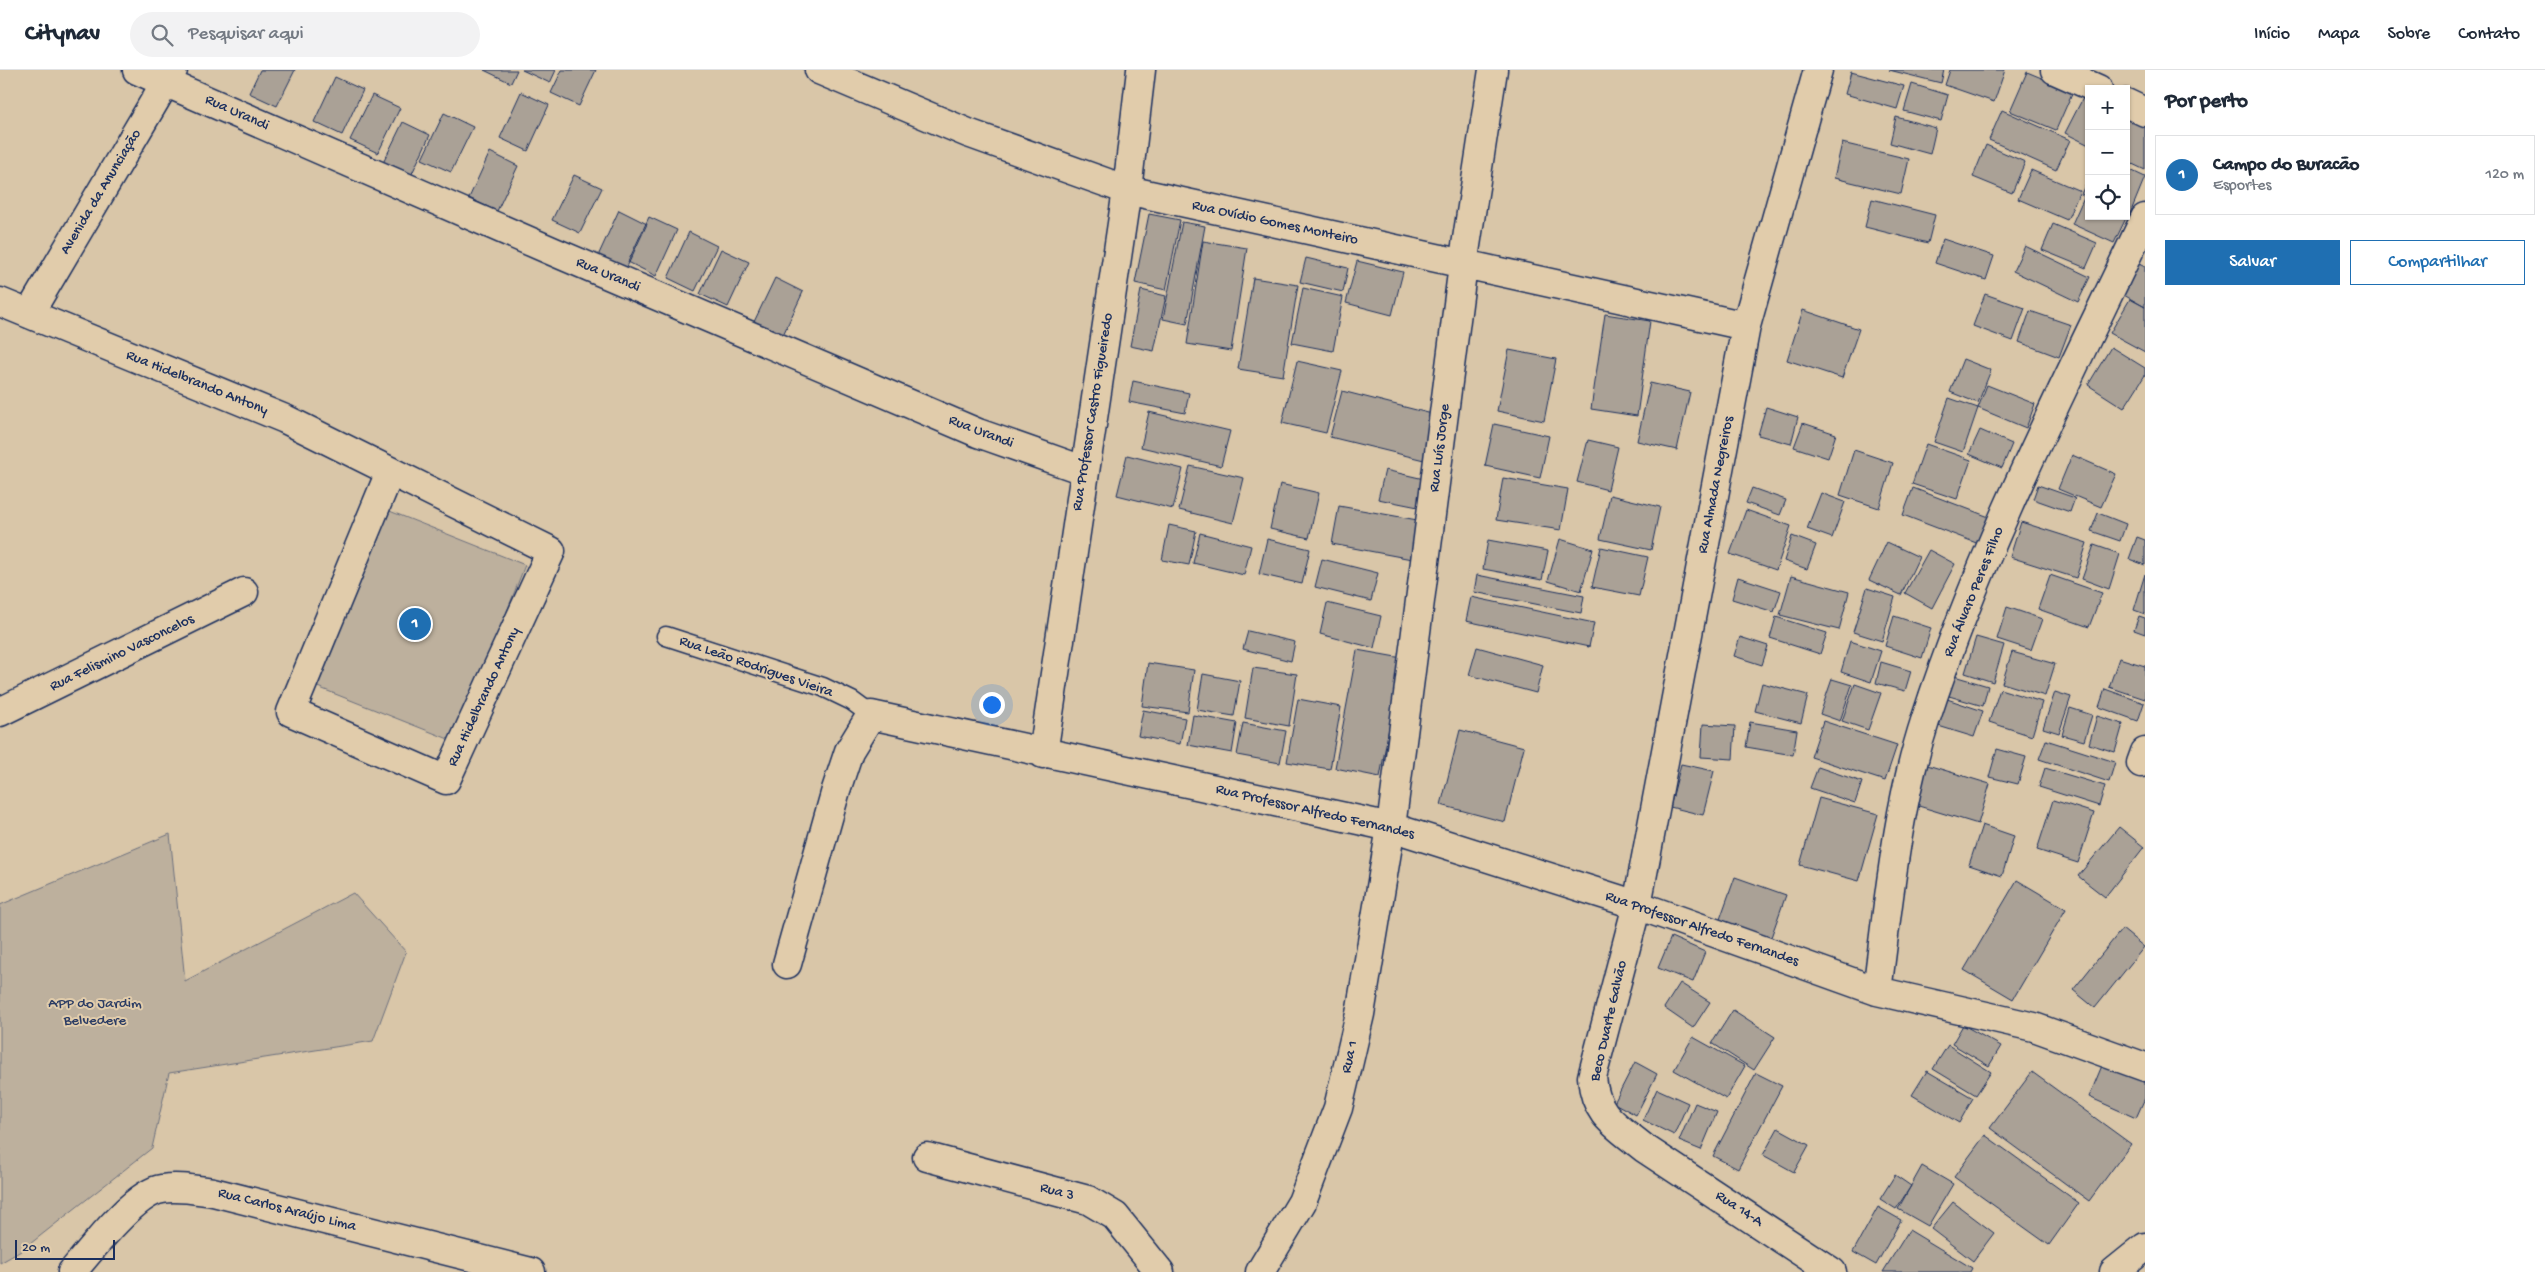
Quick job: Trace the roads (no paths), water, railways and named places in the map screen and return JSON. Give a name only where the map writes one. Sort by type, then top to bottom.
[{"type":"street","name":"Rua Urandi","points":[[137,70],[170,76],[543,247],[978,432],[1084,470]]},
{"type":"street","name":"Rua Ovídio Gomes Monteiro","points":[[820,70],[968,133],[1127,190],[1746,326]]},
{"type":"street","name":"Rua Professor Castro Figueiredo","points":[[1043,754],[1127,190],[1141,70]]},
{"type":"street","name":"Rua Luís Jorge","points":[[1391,826],[1463,265],[1493,70]]},
{"type":"street","name":"Rua Almada Negreiros","points":[[1637,904],[1746,326],[1818,70]]},
{"type":"street","points":[[2055,70],[2089,85]]},
{"type":"street","name":"Avenida da Anunciação","points":[[29,314],[170,76]]},
{"type":"street","points":[[2130,105],[2145,112]]},
{"type":"street","name":"Rua Álvaro Peres Filho","points":[[1877,990],[1896,847],[1906,792],[1925,719],[1978,575],[2041,436],[2145,218]]},
{"type":"street","name":"Rua Hidelbrando Antony","points":[[0,302],[285,419],[550,551],[446,780],[291,712],[390,472]]},
{"type":"street","name":"Rua Felismino Vasconcelos","points":[[0,712],[244,592]]},
{"type":"street","points":[[787,964],[836,790],[849,751],[871,715]]},
{"type":"street","name":"Rua Professor Alfredo Fernandes","points":[[871,715],[1043,754],[1391,826],[1637,904],[1877,990],[2034,1027],[2145,1067]]},
{"type":"street","name":"Rua 1","points":[[1260,1272],[1302,1202],[1338,1108],[1360,1014],[1391,826]]},
{"type":"street","name":"Beco Duarte Galvão","points":[[1637,904],[1592,1077],[1593,1093],[1600,1110],[1644,1148]]},
{"type":"street","name":"Rua 14-A","points":[[1644,1148],[1832,1272]]},
{"type":"street","name":"Rua 3","points":[[927,1157],[1088,1200],[1115,1216],[1160,1272]]},
{"type":"street","name":"Rua Carlos Araújo Lima","points":[[72,1272],[125,1213],[144,1197],[161,1188],[213,1192],[531,1272]]},
{"type":"street","points":[[2114,1272],[2145,1247]]},
{"type":"lane","name":"Rua Leão Rodrigues Vieira","points":[[666,636],[823,687],[852,701],[871,715]]},
{"type":"place","name":"Campo do Buracão","points":[[415,624]]},
{"type":"park label","name":"APP do Jardim Belvedere","points":[[95,1012]]}]
